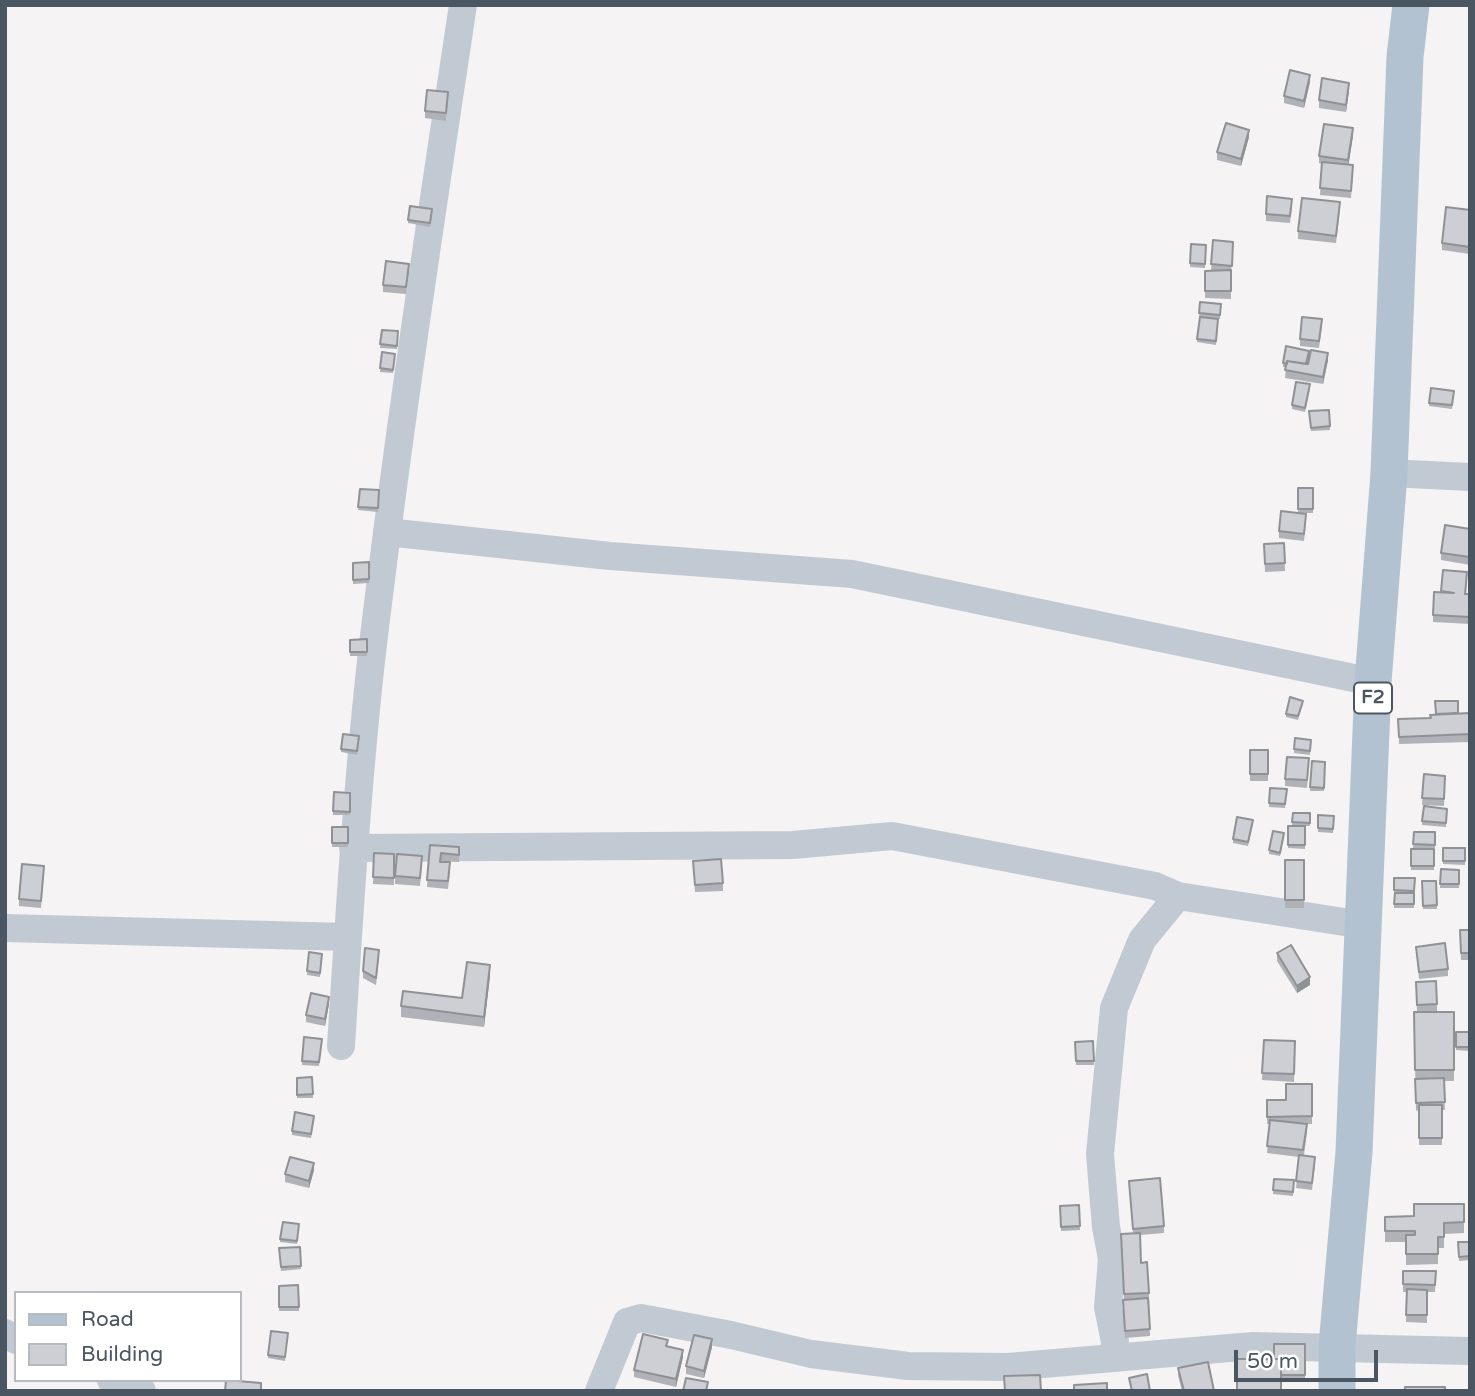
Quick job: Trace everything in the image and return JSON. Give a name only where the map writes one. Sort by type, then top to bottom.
[{"type":"main road","name":"F2","points":[[1336,1391],[1337,1346],[1354,1152],[1373,682],[1389,472],[1405,57],[1411,5]]},
{"type":"street","points":[[341,1046],[353,848],[371,663],[387,532],[463,5]]},
{"type":"street","points":[[1389,472],[1470,477]]},
{"type":"street","points":[[387,532],[610,556],[852,574],[1373,682]]},
{"type":"street","points":[[353,848],[793,845],[892,836],[1155,886],[1178,896],[1363,925]]},
{"type":"street","points":[[1114,1357],[1115,1342],[1108,1307],[1112,1259],[1106,1227],[1100,1154],[1114,1008],[1142,940],[1178,896]]},
{"type":"street","points":[[5,929],[347,937]]},
{"type":"street","points":[[599,1391],[627,1322],[641,1318],[811,1354],[908,1366],[1008,1367],[1253,1346],[1470,1351]]},
{"type":"street","points":[[117,1382],[142,1391]]},
{"type":"building","points":[[1290,70],[1310,75],[1304,101],[1284,96]]},
{"type":"building","points":[[1322,78],[1349,83],[1346,105],[1319,100]]},
{"type":"building","points":[[427,90],[448,92],[446,113],[425,111]]},
{"type":"building","points":[[1226,123],[1249,130],[1241,159],[1217,152]]},
{"type":"building","points":[[1324,124],[1353,128],[1348,160],[1319,156]]},
{"type":"building","points":[[1322,162],[1353,165],[1351,191],[1320,188]]},
{"type":"building","points":[[1267,196],[1292,199],[1290,216],[1266,214]]},
{"type":"building","points":[[1302,198],[1340,202],[1336,236],[1298,231]]},
{"type":"building","points":[[410,206],[432,209],[430,223],[408,220]]},
{"type":"building","points":[[1446,207],[1470,210],[1470,247],[1442,243]]},
{"type":"building","points":[[1213,240],[1233,242],[1232,266],[1211,264]]},
{"type":"building","points":[[1191,244],[1206,245],[1205,264],[1190,263]]},
{"type":"building","points":[[386,261],[409,264],[406,287],[383,285]]},
{"type":"building","points":[[1231,270],[1231,291],[1205,291],[1205,271]]},
{"type":"building","points":[[1200,302],[1221,304],[1220,315],[1199,313]]},
{"type":"building","points":[[1200,317],[1218,319],[1216,341],[1197,339]]},
{"type":"building","points":[[1302,317],[1322,319],[1319,341],[1300,339]]},
{"type":"building","points":[[382,330],[398,331],[397,346],[380,344]]},
{"type":"building","points":[[1286,346],[1309,351],[1306,364],[1287,361],[1287,364],[1283,363]]},
{"type":"building","points":[[1311,350],[1328,353],[1323,377],[1285,370],[1287,361],[1308,364]]},
{"type":"building","points":[[382,352],[395,354],[393,370],[380,368]]},
{"type":"building","points":[[1296,382],[1310,384],[1305,408],[1292,405]]},
{"type":"building","points":[[1431,388],[1454,391],[1452,405],[1429,403]]},
{"type":"building","points":[[1329,410],[1330,426],[1311,428],[1309,411]]},
{"type":"building","points":[[1298,488],[1313,488],[1313,509],[1298,509]]},
{"type":"building","points":[[360,489],[379,490],[378,508],[358,507]]},
{"type":"building","points":[[1281,511],[1306,514],[1304,534],[1279,531]]},
{"type":"building","points":[[1445,525],[1470,529],[1470,557],[1441,553]]},
{"type":"building","points":[[1284,543],[1285,563],[1265,564],[1264,544]]},
{"type":"building","points":[[369,562],[369,579],[353,580],[353,563]]},
{"type":"building","points":[[1443,570],[1467,572],[1465,594],[1470,594],[1470,617],[1433,615],[1434,592],[1454,593],[1441,591]]},
{"type":"building","points":[[367,639],[367,652],[350,652],[350,640]]},
{"type":"building","points":[[1290,697],[1303,701],[1298,716],[1286,714]]},
{"type":"building","points":[[1435,701],[1458,701],[1458,713],[1436,714]]},
{"type":"building","points":[[1470,713],[1470,734],[1399,737],[1398,719]]},
{"type":"building","points":[[343,734],[359,736],[357,751],[341,749]]},
{"type":"building","points":[[1295,738],[1311,740],[1310,751],[1294,749]]},
{"type":"building","points":[[1250,750],[1268,750],[1268,774],[1250,774]]},
{"type":"building","points":[[1287,757],[1309,758],[1307,780],[1285,779]]},
{"type":"building","points":[[1312,761],[1325,762],[1324,788],[1310,787]]},
{"type":"building","points":[[1424,774],[1445,776],[1444,799],[1422,798]]},
{"type":"building","points":[[1270,788],[1287,789],[1285,804],[1269,803]]},
{"type":"building","points":[[334,792],[350,793],[350,812],[333,811]]},
{"type":"building","points":[[1424,806],[1447,809],[1446,823],[1422,821]]},
{"type":"building","points":[[1293,813],[1310,813],[1310,823],[1292,822]]},
{"type":"building","points":[[1318,815],[1334,816],[1333,829],[1318,828]]},
{"type":"building","points":[[1237,817],[1253,820],[1248,842],[1233,839]]},
{"type":"building","points":[[1288,826],[1305,826],[1305,845],[1288,845]]},
{"type":"building","points":[[332,827],[348,827],[348,843],[332,843]]},
{"type":"building","points":[[1273,831],[1284,833],[1280,853],[1269,850]]},
{"type":"building","points":[[1414,832],[1435,832],[1435,845],[1413,844]]},
{"type":"building","points":[[430,845],[459,847],[459,855],[441,853],[440,862],[450,862],[448,881],[427,880]]},
{"type":"building","points":[[1443,848],[1465,848],[1465,861],[1443,861]]},
{"type":"building","points":[[1411,849],[1434,849],[1434,866],[1411,866]]},
{"type":"building","points":[[374,853],[394,854],[394,878],[373,877]]},
{"type":"building","points":[[397,854],[422,856],[420,878],[395,876]]},
{"type":"building","points":[[721,859],[723,883],[695,885],[693,861]]},
{"type":"building","points":[[1285,860],[1304,860],[1304,900],[1285,900]]},
{"type":"building","points":[[22,864],[44,866],[41,901],[19,899]]},
{"type":"building","points":[[1441,869],[1459,870],[1459,884],[1440,884]]},
{"type":"building","points":[[1394,878],[1415,878],[1414,891],[1394,890]]},
{"type":"building","points":[[1422,881],[1436,881],[1437,905],[1423,906]]},
{"type":"building","points":[[1395,893],[1414,893],[1414,904],[1394,904]]},
{"type":"building","points":[[1460,930],[1470,930],[1470,953],[1461,953]]},
{"type":"building","points":[[1445,943],[1448,969],[1419,972],[1416,947]]},
{"type":"building","points":[[1291,945],[1310,977],[1297,986],[1277,953]]},
{"type":"building","points":[[365,948],[379,950],[376,978],[363,971]]},
{"type":"building","points":[[309,952],[322,954],[320,973],[307,971]]},
{"type":"building","points":[[467,962],[490,965],[484,1017],[401,1006],[403,991],[462,998]]},
{"type":"building","points":[[1436,981],[1437,1004],[1417,1005],[1416,982]]},
{"type":"building","points":[[311,993],[329,997],[325,1019],[306,1015]]},
{"type":"building","points":[[1414,1012],[1454,1012],[1454,1070],[1415,1070]]},
{"type":"building","points":[[1456,1032],[1470,1032],[1470,1047],[1456,1047]]},
{"type":"building","points":[[304,1037],[322,1039],[319,1062],[302,1061]]},
{"type":"building","points":[[1264,1040],[1295,1041],[1294,1074],[1262,1073]]},
{"type":"building","points":[[1093,1041],[1094,1061],[1076,1061],[1075,1042]]},
{"type":"building","points":[[312,1077],[313,1094],[297,1095],[297,1078]]},
{"type":"building","points":[[1444,1078],[1445,1102],[1416,1103],[1415,1079]]},
{"type":"building","points":[[1286,1084],[1312,1084],[1312,1116],[1267,1117],[1267,1100],[1286,1100]]},
{"type":"building","points":[[1419,1105],[1442,1105],[1442,1138],[1419,1138]]},
{"type":"building","points":[[295,1112],[314,1116],[311,1134],[292,1131]]},
{"type":"building","points":[[1270,1120],[1307,1124],[1303,1150],[1267,1146]]},
{"type":"building","points":[[1299,1155],[1315,1157],[1312,1183],[1296,1181]]},
{"type":"building","points":[[290,1157],[314,1163],[309,1181],[285,1174]]},
{"type":"building","points":[[1160,1178],[1164,1226],[1133,1229],[1129,1181]]},
{"type":"building","points":[[1274,1179],[1294,1180],[1293,1192],[1273,1190]]},
{"type":"building","points":[[1414,1204],[1464,1204],[1464,1222],[1444,1223],[1444,1237],[1438,1237],[1438,1254],[1406,1254],[1406,1235],[1415,1235],[1415,1231],[1385,1231],[1385,1217],[1414,1216]]},
{"type":"building","points":[[1079,1205],[1080,1226],[1061,1227],[1060,1206]]},
{"type":"building","points":[[283,1222],[299,1224],[297,1241],[280,1239]]},
{"type":"building","points":[[1140,1233],[1141,1263],[1147,1262],[1149,1293],[1124,1294],[1121,1234]]},
{"type":"building","points":[[1458,1242],[1470,1242],[1470,1256],[1459,1257]]},
{"type":"building","points":[[300,1247],[301,1266],[281,1267],[279,1248]]},
{"type":"building","points":[[1403,1271],[1436,1271],[1435,1285],[1403,1284]]},
{"type":"building","points":[[298,1285],[299,1307],[279,1307],[279,1286]]},
{"type":"building","points":[[1407,1289],[1427,1290],[1427,1315],[1406,1315]]},
{"type":"building","points":[[1148,1298],[1150,1329],[1125,1331],[1123,1300]]},
{"type":"building","points":[[271,1331],[288,1333],[285,1357],[268,1355]]},
{"type":"building","points":[[643,1334],[668,1340],[666,1346],[683,1350],[676,1379],[634,1370]]},
{"type":"building","points":[[694,1335],[712,1339],[704,1371],[686,1366]]},
{"type":"building","points":[[1274,1344],[1305,1344],[1305,1375],[1281,1375],[1281,1359],[1274,1359]]},
{"type":"building","points":[[1237,1359],[1281,1359],[1281,1391],[1237,1391]]},
{"type":"building","points":[[1208,1362],[1214,1391],[1184,1391],[1178,1368]]},
{"type":"building","points":[[1147,1374],[1150,1391],[1132,1391],[1129,1378]]},
{"type":"building","points":[[1040,1375],[1041,1391],[1005,1391],[1004,1376]]},
{"type":"building","points":[[686,1378],[708,1382],[706,1391],[683,1391]]},
{"type":"building","points":[[226,1382],[261,1383],[261,1391],[225,1391]]},
{"type":"building","points":[[1107,1383],[1107,1391],[1074,1391],[1074,1385]]},
{"type":"building","points":[[1405,1387],[1445,1387],[1445,1391],[1405,1391]]}]
